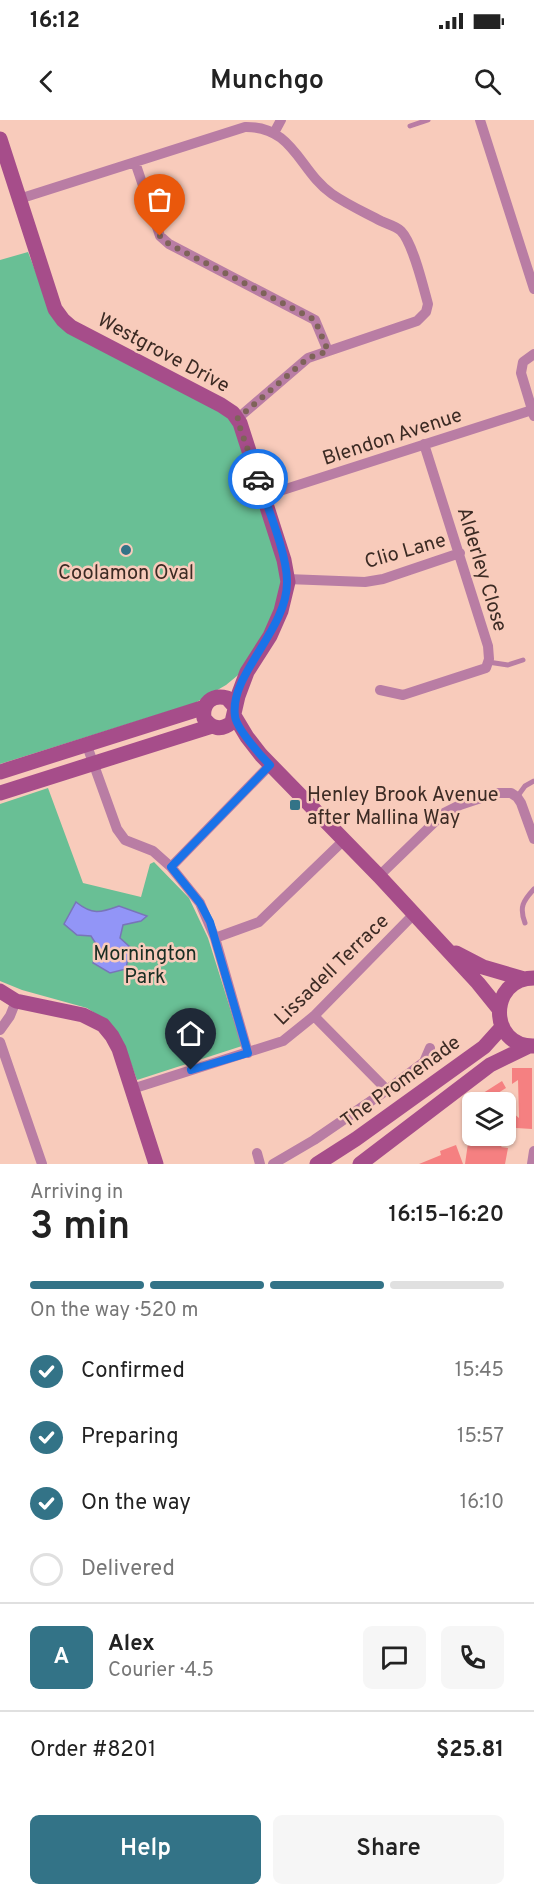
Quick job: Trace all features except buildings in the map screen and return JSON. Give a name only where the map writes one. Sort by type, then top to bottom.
[{"type":"street","points":[[274,133],[281,120]]},
{"type":"street","points":[[480,120],[534,289]]},
{"type":"street","points":[[19,199],[245,127],[261,127],[274,133],[291,147],[330,193],[350,206],[400,230],[408,240],[429,304],[426,312],[417,321],[308,358],[237,419]]},
{"type":"street","name":"Westgrove Drive","points":[[0,140],[55,309],[63,320],[71,327],[221,405],[237,419],[264,496],[284,560],[287,579],[281,611],[270,636],[247,672],[221,697]]},
{"type":"street","points":[[135,162],[160,236],[169,244],[315,320],[328,351]]},
{"type":"street","points":[[533,413],[521,373],[523,362],[534,354]]},
{"type":"street","name":"Blendon Avenue","points":[[264,496],[424,444],[533,413]]},
{"type":"street","name":"Alderley Close","points":[[380,690],[403,695],[486,668],[488,662],[488,646],[424,444]]},
{"type":"street","name":"Clio Lane","points":[[287,579],[365,582],[383,579],[460,553]]},
{"type":"street","name":"Westgrove Drive","points":[[235,712],[247,672]]},
{"type":"street","points":[[265,760],[204,718],[205,707],[211,699],[227,698],[247,737],[265,760],[379,876],[499,1009]]},
{"type":"street","points":[[0,772],[205,707]]},
{"type":"street","points":[[0,793],[218,727],[232,722],[235,712]]},
{"type":"street","points":[[86,743],[117,830],[125,840],[153,851],[171,867],[200,903],[215,938],[248,1053]]},
{"type":"street","points":[[171,867],[265,760]]},
{"type":"street","points":[[379,876],[444,813],[496,793],[511,793],[517,797],[534,839]]},
{"type":"street","points":[[215,938],[259,921],[343,841]]},
{"type":"street","name":"Lissadell Terrace","points":[[132,1089],[283,1041],[314,1016],[414,914]]},
{"type":"street","points":[[439,941],[457,954],[483,967],[530,978]]},
{"type":"street","points":[[530,978],[514,983],[501,999],[499,1009],[502,1027],[509,1036],[518,1043],[531,1046]]},
{"type":"street","points":[[0,991],[16,1001],[83,1015],[103,1025],[119,1050],[156,1164]]},
{"type":"street","points":[[0,1030],[10,1016],[16,1001]]},
{"type":"street","points":[[314,1016],[387,1090]]},
{"type":"street","name":"The Promenade","points":[[317,1164],[356,1139],[484,1047],[502,1027]]},
{"type":"street","points":[[0,1042],[42,1164]]},
{"type":"street","name":"The Promenade","points":[[360,1164],[490,1065],[531,1046]]},
{"type":"street","points":[[273,1164],[315,1140],[387,1090],[424,1062],[430,1048]]},
{"type":"street","points":[[532,1164],[534,1151]]},
{"type":"lane","points":[[410,126],[428,120]]},
{"type":"lane","points":[[488,662],[508,665],[523,660]]},
{"type":"lane","points":[[517,797],[525,786],[534,781]]},
{"type":"lane","points":[[525,922],[521,905],[534,889]]},
{"type":"green space","points":[[28,252],[50,309],[216,406],[237,425],[283,580],[273,616],[243,671],[226,685],[195,703],[0,764],[0,260]]},
{"type":"green space","name":"Mornington Park","points":[[48,788],[83,883],[141,897],[150,864],[154,862],[189,898],[208,938],[242,1046],[137,1080],[123,1042],[107,1021],[87,1008],[22,990],[0,981],[0,804]]},
{"type":"water","points":[[76,902],[96,912],[119,906],[147,916],[141,921],[123,925],[120,938],[130,947],[126,969],[110,973],[93,963],[98,947],[91,936],[77,935],[64,924]]},
{"type":"way so far","points":[[160,236],[169,244],[315,320],[328,351],[308,358],[237,419],[258,479]]},
{"type":"place","name":"Coolamon Oval","points":[[126,550]]},
{"type":"place","name":"Henley Brook Avenue after Mallina Way","points":[[295,805]]},
{"type":"route","points":[[191,1070],[248,1053],[210,922],[200,903],[171,867],[270,765],[247,737],[235,717],[240,688],[247,672],[270,636],[281,611],[288,582],[284,560],[258,479]]}]
